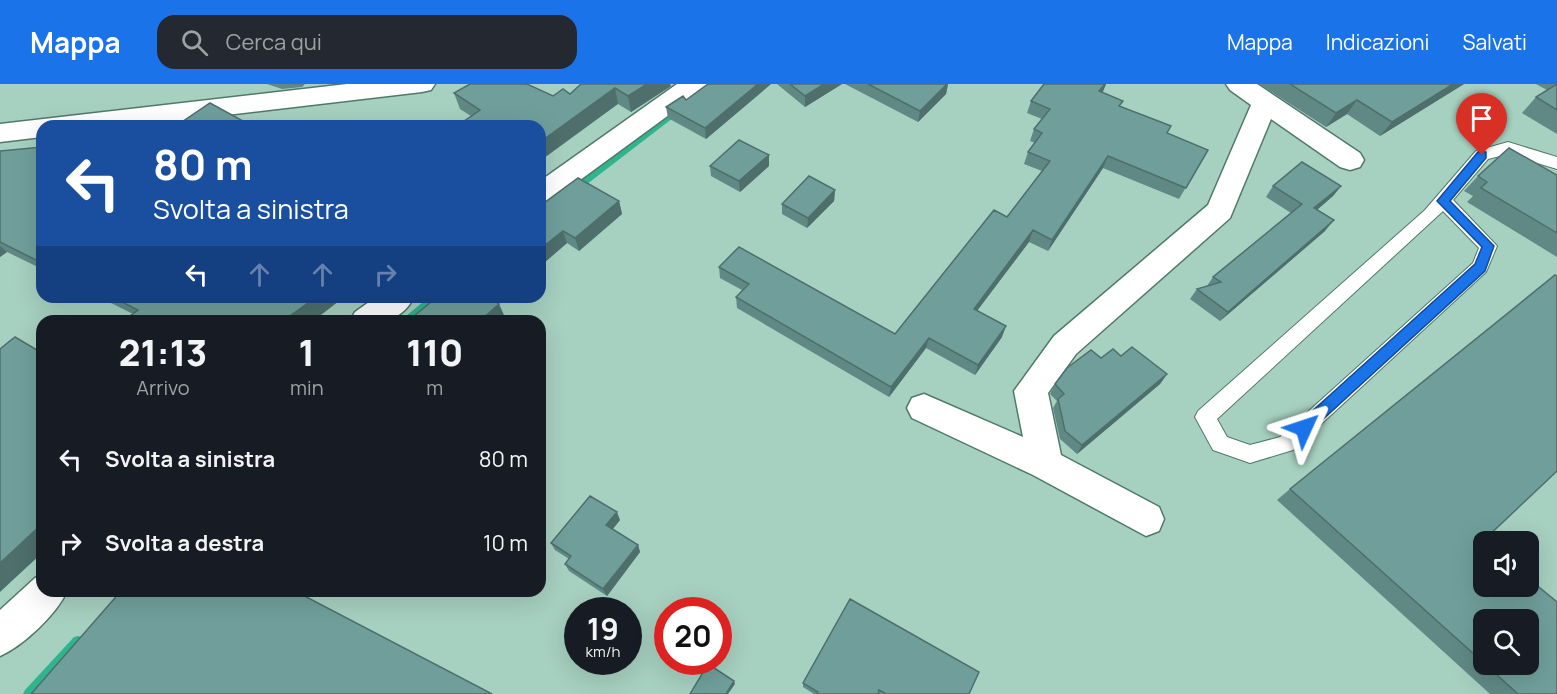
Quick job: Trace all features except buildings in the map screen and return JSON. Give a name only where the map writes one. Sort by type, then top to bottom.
[{"type":"street","points":[[108,120],[422,84]]},
{"type":"street","points":[[546,191],[694,84]]},
{"type":"street","points":[[1239,84],[1350,160]]},
{"type":"street","points":[[1045,464],[1031,391],[1065,345],[1220,211],[1265,102]]},
{"type":"street","points":[[0,133],[36,129]]},
{"type":"street","points":[[374,315],[391,303]]},
{"type":"street","points":[[924,408],[1045,464],[1146,519]]},
{"type":"street","points":[[0,636],[42,597]]},
{"type":"lane","points":[[1443,201],[1488,246],[1480,267],[1286,444],[1250,454],[1220,444],[1205,417],[1443,201],[1482,155],[1508,148],[1557,163]]},
{"type":"waterway","points":[[575,189],[669,118]]},
{"type":"waterway","points":[[412,315],[427,303]]},
{"type":"waterway","points":[[29,694],[78,641]]},
{"type":"route","points":[[1304,428],[1480,267],[1488,246],[1443,201],[1482,155]]}]
